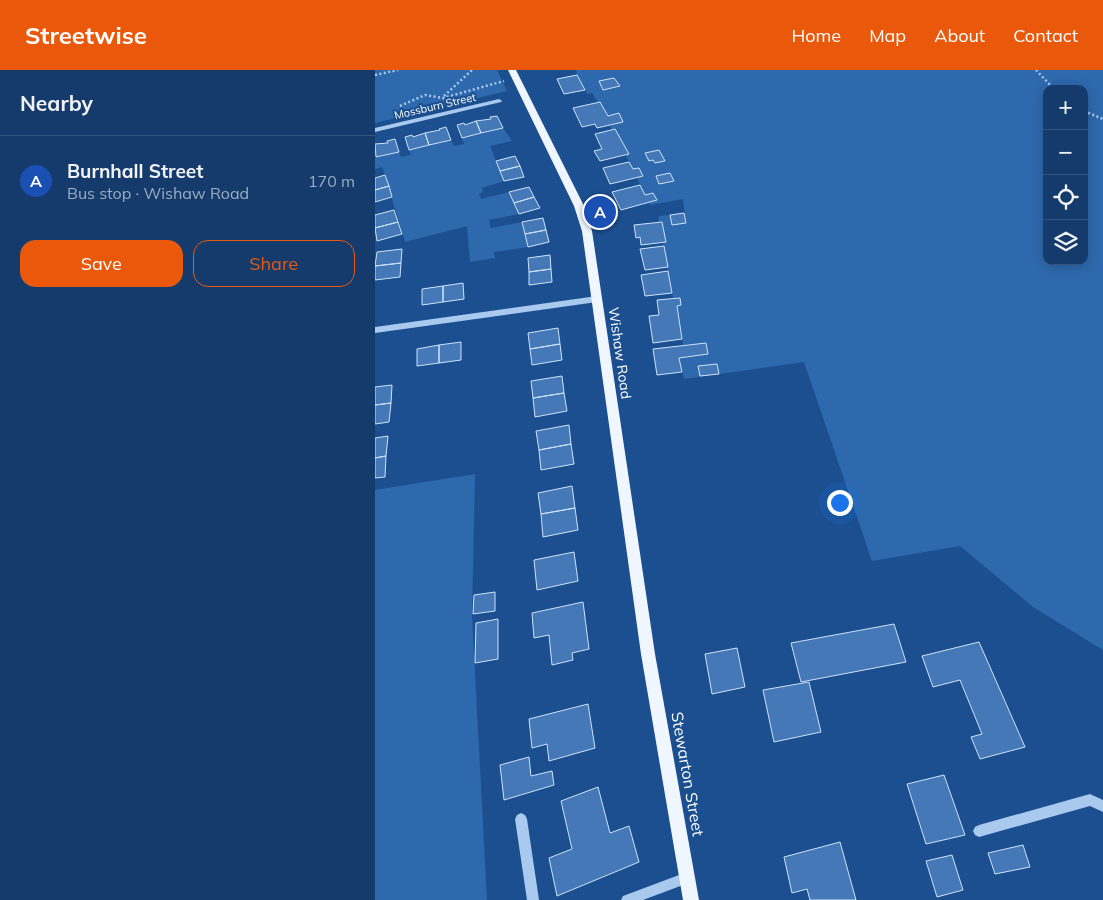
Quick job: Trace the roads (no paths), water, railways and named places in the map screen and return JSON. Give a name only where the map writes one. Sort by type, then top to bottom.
[{"type":"main road","name":"Wishaw Road","points":[[514,74],[579,206],[587,231],[648,654]]},
{"type":"main road","name":"Stewarton Street","points":[[648,654],[691,900]]},
{"type":"street","name":"Mossburn Street","points":[[375,130],[499,101]]},
{"type":"street","points":[[375,330],[597,299]]},
{"type":"street","points":[[979,831],[1090,800],[1103,806]]},
{"type":"street","points":[[521,819],[533,900]]},
{"type":"street","points":[[627,900],[687,878]]},
{"type":"place","name":"Burnhall Street","points":[[600,212]]}]
